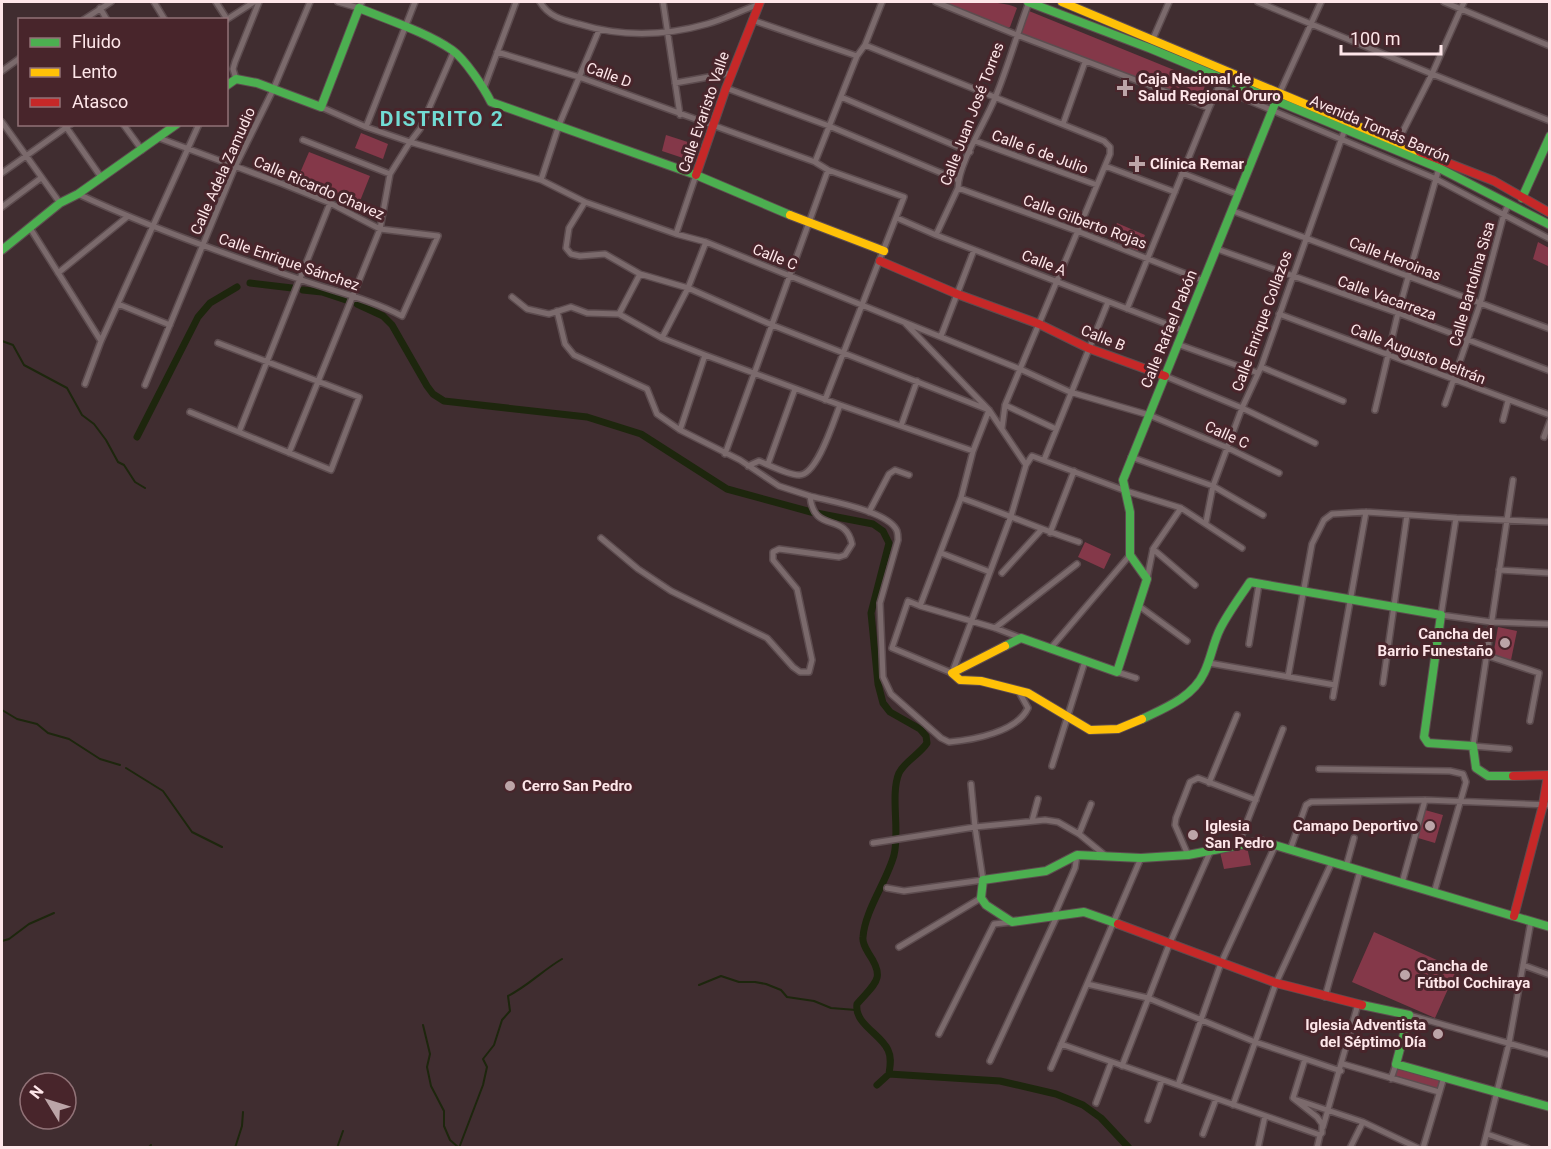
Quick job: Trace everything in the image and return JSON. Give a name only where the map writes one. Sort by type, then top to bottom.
[{"type":"street","points":[[86,18],[111,2]]},
{"type":"street","points":[[154,2],[164,18]]},
{"type":"street","points":[[216,2],[225,18]]},
{"type":"street","points":[[228,18],[257,2]]},
{"type":"street","points":[[236,79],[233,69],[257,2]]},
{"type":"street","name":"Calle Adela Zamudio","points":[[146,385],[235,166],[273,90],[310,2]]},
{"type":"street","points":[[338,2],[360,5],[454,51],[484,88],[491,102],[696,175],[808,223],[884,251]]},
{"type":"street","points":[[366,127],[415,2]]},
{"type":"street","points":[[484,88],[516,2]]},
{"type":"street","points":[[540,2],[552,15],[599,30],[638,34],[709,24],[760,3]]},
{"type":"street","points":[[663,2],[680,115]]},
{"type":"street","points":[[814,162],[857,56],[865,45],[882,2]]},
{"type":"street","points":[[936,2],[1085,62],[1209,108]]},
{"type":"street","name":"Calle Juan José Torres","points":[[936,235],[958,188],[958,180],[970,152],[995,99],[1028,2]]},
{"type":"street","name":"Avenida Tomás Barrón","points":[[1028,2],[1151,44],[1280,92],[1397,143],[1494,181],[1550,213]]},
{"type":"street","name":"Avenida Tomás Barrón","points":[[1062,2],[1151,44],[1221,84],[1275,101],[1439,168],[1550,225]]},
{"type":"street","points":[[1151,44],[1169,2]]},
{"type":"street","points":[[1258,2],[1312,22],[1432,74],[1550,121]]},
{"type":"street","name":"Calle Rafael Pabón","points":[[1130,555],[1130,512],[1123,480],[1182,330],[1233,211],[1275,101],[1321,2]]},
{"type":"street","points":[[1444,2],[1550,46]]},
{"type":"street","points":[[1397,143],[1432,74],[1464,2]]},
{"type":"street","name":"Calle Evaristo Valle","points":[[676,234],[712,125],[760,3]]},
{"type":"street","points":[[228,85],[236,79],[257,83],[321,107],[360,5]]},
{"type":"street","points":[[100,8],[106,18]]},
{"type":"street","points":[[752,20],[857,56]]},
{"type":"street","points":[[541,180],[559,125],[599,30]]},
{"type":"street","points":[[865,45],[1104,141],[1110,147],[1105,166],[1005,405],[1002,428]]},
{"type":"street","points":[[289,453],[380,229],[390,174],[420,129],[454,51]]},
{"type":"street","name":"Calle D","points":[[496,52],[579,77],[904,197],[897,218]]},
{"type":"street","points":[[2,71],[18,59]]},
{"type":"street","points":[[1063,124],[1085,62]]},
{"type":"street","points":[[675,83],[732,73]]},
{"type":"street","points":[[1126,309],[1221,84],[1272,110],[1434,178],[1550,239]]},
{"type":"street","points":[[726,88],[829,126],[958,180]]},
{"type":"street","points":[[841,97],[970,152]]},
{"type":"street","name":"Calle C","points":[[321,107],[366,127],[541,180],[585,202],[676,234],[706,242],[941,336],[1070,392],[1149,415],[1228,448],[1279,473]]},
{"type":"street","points":[[2,122],[60,203]]},
{"type":"street","points":[[2,173],[67,126],[101,177]]},
{"type":"street","points":[[124,126],[142,150]]},
{"type":"street","points":[[2,250],[60,203],[78,194],[174,126]]},
{"type":"street","points":[[85,384],[101,341],[186,148],[198,126]]},
{"type":"street","name":"Calle Enrique Collazos","points":[[1206,522],[1213,486],[1242,408],[1261,367],[1345,129]]},
{"type":"street","points":[[1522,198],[1550,136]]},
{"type":"street","name":"Calle Ricardo Chavez","points":[[159,138],[330,203],[380,229],[438,236],[402,316],[392,311]]},
{"type":"street","points":[[303,140],[390,174]]},
{"type":"street","name":"Calle 6 de Julio","points":[[975,141],[1097,185]]},
{"type":"street","points":[[1105,166],[1174,192]]},
{"type":"street","points":[[1375,410],[1398,313],[1434,178],[1439,168]]},
{"type":"street","points":[[725,454],[828,170]]},
{"type":"street","points":[[1182,173],[1239,195]]},
{"type":"street","points":[[2,207],[41,178]]},
{"type":"street","name":"Calle Gilberto Rojas","points":[[958,188],[1077,231],[1204,281]]},
{"type":"street","name":"Calle Enrique Sánchez","points":[[78,194],[127,217],[392,311]]},
{"type":"street","points":[[585,202],[569,228],[566,248],[571,254],[580,256],[605,254],[640,274],[688,288],[772,325],[989,410]]},
{"type":"street","points":[[239,432],[330,203]]},
{"type":"street","name":"Calle Bartolina Sisa","points":[[1445,404],[1455,381],[1480,304],[1509,203]]},
{"type":"street","name":"Calle Heroinas","points":[[1233,211],[1550,329]]},
{"type":"street","points":[[58,273],[127,217]]},
{"type":"street","points":[[825,400],[897,218]]},
{"type":"street","name":"Calle A","points":[[897,218],[1182,330]]},
{"type":"street","points":[[30,228],[101,341]]},
{"type":"street","points":[[662,338],[688,288],[706,242]]},
{"type":"street","name":"Calle Vacarreza","points":[[1217,249],[1398,313],[1550,371]]},
{"type":"street","points":[[941,336],[974,250]]},
{"type":"street","name":"Calle B","points":[[880,261],[957,294],[1039,324],[1089,348],[1242,408],[1315,443]]},
{"type":"street","points":[[619,314],[640,274]]},
{"type":"street","points":[[513,297],[527,309],[549,314],[571,307],[587,312],[619,314],[662,338],[705,355],[825,400],[973,451]]},
{"type":"street","points":[[1044,460],[1108,302]]},
{"type":"street","points":[[118,304],[170,325]]},
{"type":"street","points":[[557,311],[565,344],[574,355],[647,389],[657,414],[680,430],[748,466],[778,486],[869,512],[884,518],[893,525],[897,531],[898,540],[880,603],[883,677],[891,694],[940,738],[949,742],[1004,730],[1023,717],[1028,708],[1018,690]]},
{"type":"street","name":"Calle Augusto Beltrán","points":[[1279,314],[1550,415]]},
{"type":"street","points":[[904,322],[989,410],[1026,465]]},
{"type":"street","points":[[190,412],[331,470],[360,397],[218,343]]},
{"type":"street","points":[[1177,344],[1258,373]]},
{"type":"street","points":[[680,430],[705,355]]},
{"type":"street","points":[[1261,367],[1343,401]]},
{"type":"street","points":[[901,426],[917,381]]},
{"type":"street","points":[[768,464],[795,389]]},
{"type":"street","points":[[1503,420],[1508,400]]},
{"type":"street","points":[[748,466],[759,461],[799,475],[808,473],[816,463],[840,405]]},
{"type":"street","points":[[1005,405],[1056,429]]},
{"type":"street","points":[[920,606],[961,498],[973,451],[989,410]]},
{"type":"street","points":[[1544,437],[1550,421]]},
{"type":"street","points":[[952,673],[1011,516],[1026,465],[1032,456],[1126,491],[1181,508],[1206,522],[1242,548]]},
{"type":"street","points":[[1131,457],[1213,486],[1263,514]]},
{"type":"street","points":[[869,512],[889,474],[895,470],[909,476]]},
{"type":"street","points":[[1050,533],[1074,471]]},
{"type":"street","points":[[1513,480],[1473,746],[1476,768],[1488,776],[1549,774],[1546,805],[1514,916]]},
{"type":"street","points":[[600,538],[638,569],[671,591],[767,638],[793,667],[800,672],[809,672],[812,660],[797,589],[773,560],[773,552],[779,549],[839,557],[845,555],[852,544],[848,531],[817,517],[811,507],[810,496]]},
{"type":"street","points":[[961,498],[1079,542]]},
{"type":"street","points":[[1117,672],[1128,632],[1147,579],[1153,549],[1181,508]]},
{"type":"street","points":[[1288,677],[1312,544],[1324,520],[1332,514],[1366,512],[1550,522]]},
{"type":"street","points":[[1333,697],[1366,512]]},
{"type":"street","points":[[1383,683],[1407,515]]},
{"type":"street","points":[[1456,518],[1424,737],[1428,743],[1509,749]]},
{"type":"street","points":[[1002,573],[1042,529]]},
{"type":"street","points":[[1153,549],[1195,585]]},
{"type":"street","points":[[941,553],[990,572]]},
{"type":"street","points":[[1050,649],[1130,555],[1147,579]]},
{"type":"street","points":[[995,628],[1077,564]]},
{"type":"street","points":[[1499,570],[1550,573]]},
{"type":"street","points":[[1136,678],[995,628],[908,601],[892,648],[952,673],[960,680],[981,681],[1028,693],[1090,730],[1098,731],[1118,729],[1171,706],[1196,686],[1209,663],[1214,641],[1221,626],[1250,582],[1441,615],[1491,622],[1548,624]]},
{"type":"street","points":[[1249,644],[1259,584]]},
{"type":"street","points":[[1139,606],[1187,641]]},
{"type":"street","points":[[952,673],[1020,638]]},
{"type":"street","points":[[1485,655],[1539,673],[1530,721]]},
{"type":"street","points":[[1052,766],[1085,661]]},
{"type":"street","points":[[1209,663],[1335,685]]},
{"type":"street","points":[[1209,783],[1237,715]]},
{"type":"street","points":[[1238,845],[1283,729]]},
{"type":"street","points":[[1319,769],[1450,771],[1462,774],[1466,782],[1434,893]]},
{"type":"street","points":[[1188,855],[1175,825],[1190,782],[1198,778],[1256,800]]},
{"type":"street","points":[[971,784],[983,880],[981,898],[1011,922]]},
{"type":"street","points":[[1032,821],[1038,799]]},
{"type":"street","points":[[1290,850],[1306,805],[1311,802],[1425,800],[1546,805]]},
{"type":"street","points":[[1402,883],[1425,800]]},
{"type":"street","points":[[1079,834],[1091,804]]},
{"type":"street","points":[[873,843],[975,827],[1032,821],[1058,822],[1079,834],[1106,856]]},
{"type":"street","points":[[1346,867],[1354,838]]},
{"type":"street","points":[[887,888],[904,891],[1047,871],[1077,855],[1141,858],[1188,855],[1261,841],[1550,927]]},
{"type":"street","points":[[1178,1085],[1221,963],[1275,846]]},
{"type":"street","points":[[1122,1066],[1169,945],[1211,850]]},
{"type":"street","points":[[990,1062],[1055,916],[1075,868],[1077,855]]},
{"type":"street","points":[[1051,1068],[1141,858]]},
{"type":"street","points":[[1233,1105],[1276,983],[1332,862]]},
{"type":"street","points":[[1325,997],[1360,871]]},
{"type":"street","points":[[899,947],[981,898]]},
{"type":"street","points":[[939,1034],[994,924],[1084,912],[1276,983],[1325,997],[1408,1015],[1550,1055]]},
{"type":"street","points":[[1483,1148],[1509,1043],[1530,921]]},
{"type":"street","points":[[1523,965],[1550,975]]},
{"type":"street","points":[[1087,984],[1148,998],[1255,1042],[1341,1071]]},
{"type":"street","points":[[1317,1148],[1343,1064],[1358,1004]]},
{"type":"street","points":[[1391,1079],[1408,1015]]},
{"type":"street","points":[[1061,1044],[1320,1136]]},
{"type":"street","points":[[1293,1098],[1305,1059]]},
{"type":"street","points":[[1096,1103],[1111,1063]]},
{"type":"street","points":[[1343,1064],[1439,1092]]},
{"type":"street","points":[[1396,1064],[1550,1107]]},
{"type":"street","points":[[1423,1148],[1444,1077]]},
{"type":"street","points":[[1148,1120],[1162,1080]]},
{"type":"street","points":[[1293,1098],[1363,1122],[1418,1148]]},
{"type":"street","points":[[1293,1098],[1317,1117],[1323,1129]]},
{"type":"street","points":[[1203,1134],[1216,1099]]},
{"type":"street","points":[[1258,1148],[1265,1116]]},
{"type":"street","points":[[1350,1148],[1363,1122]]},
{"type":"street","points":[[1487,1134],[1511,1145],[1527,1148]]},
{"type":"shaded area","points":[[941,2],[992,3],[1017,8],[1010,27],[1007,28]]},
{"type":"shaded area","points":[[1029,11],[1206,83],[1199,102],[1018,32],[1016,29],[1023,13]]},
{"type":"shaded area","points":[[361,133],[388,144],[383,159],[355,148]]},
{"type":"shaded area","points":[[666,135],[694,144],[689,160],[662,151]]},
{"type":"shaded area","points":[[309,152],[370,176],[358,206],[296,182]]},
{"type":"shaded area","points":[[1117,223],[1145,235],[1138,251],[1110,239]]},
{"type":"shaded area","points":[[1538,242],[1549,248],[1548,266],[1533,259]]},
{"type":"shaded area","points":[[1085,542],[1111,554],[1104,569],[1078,557]]},
{"type":"shaded area","name":"Cancha del Barrio Funestaño","points":[[1498,627],[1517,631],[1511,660],[1493,656]]},
{"type":"shaded area","name":"Camapo Deportivo","points":[[1425,810],[1443,815],[1435,843],[1418,838]]},
{"type":"shaded area","points":[[1247,847],[1251,865],[1224,869],[1220,852]]},
{"type":"shaded area","name":"Cancha de Fútbol Cochiraya","points":[[1374,932],[1457,969],[1435,1018],[1352,982]]},
{"type":"shaded area","points":[[1396,1067],[1440,1078],[1437,1089],[1394,1075]]},
{"type":"waterway","points":[[250,283],[292,288]]},
{"type":"waterway","points":[[137,437],[198,317],[210,303],[237,287]]},
{"type":"waterway","points":[[303,290],[322,292],[346,300]]},
{"type":"waterway","points":[[357,304],[383,316],[392,325],[427,386],[433,394],[444,401],[587,417],[641,434],[727,489],[811,512],[873,524],[883,531],[889,543],[871,613],[878,684],[883,703],[890,712],[920,729],[926,736],[927,743],[902,769],[896,782],[896,846],[868,916],[863,937],[864,944],[877,969],[877,975],[873,986],[857,1004],[857,1011],[864,1023],[885,1044],[890,1059],[889,1074],[1000,1081],[1056,1094],[1083,1105],[1101,1118],[1129,1148]]},
{"type":"waterway","points":[[2,341],[13,345],[24,365],[67,388],[82,415],[94,424],[118,462],[124,465],[135,482],[145,488]]},
{"type":"waterway","points":[[2,710],[17,719],[37,724],[48,733],[69,739],[100,759],[120,765]]},
{"type":"waterway","points":[[126,768],[163,791],[192,832],[222,847]]},
{"type":"waterway","points":[[2,941],[9,939],[29,924],[54,913]]},
{"type":"waterway","points":[[459,1148],[483,1085],[487,1067],[483,1059],[494,1045],[502,1020],[510,1011],[508,996],[562,959]]},
{"type":"waterway","points":[[699,985],[721,976],[739,982],[766,984],[781,990],[787,997],[814,1001],[831,1008],[856,1010]]},
{"type":"waterway","points":[[423,1025],[430,1054],[427,1067],[431,1086],[444,1111],[444,1126],[450,1140],[458,1147]]},
{"type":"waterway","points":[[877,1085],[889,1074]]},
{"type":"waterway","points":[[235,1148],[242,1126],[243,1112]]},
{"type":"waterway","points":[[337,1148],[343,1131]]},
{"type":"waterway","points":[[148,1148],[151,1145]]},
{"type":"traffic: fast","points":[[1028,2],[1149,48],[1439,168],[1550,225]]},
{"type":"traffic: fast","points":[[228,85],[236,79],[257,83],[321,107],[359,8],[419,32],[452,50],[468,67],[491,102],[696,175],[790,215]]},
{"type":"traffic: fast","points":[[1005,646],[1021,638],[1117,672],[1147,579],[1130,555],[1130,512],[1123,480],[1278,96]]},
{"type":"traffic: fast","points":[[2,250],[60,203],[78,194],[174,126]]},
{"type":"traffic: fast","points":[[1522,198],[1550,136]]},
{"type":"traffic: fast","points":[[1142,719],[1178,701],[1193,689],[1206,668],[1220,629],[1250,582],[1441,615],[1424,737],[1428,743],[1473,746],[1476,768],[1488,776],[1513,776]]},
{"type":"traffic: fast","points":[[1118,924],[1084,912],[1012,922],[986,905],[981,898],[983,880],[1046,871],[1077,855],[1141,858],[1188,855],[1261,841],[1550,927]]},
{"type":"traffic: fast","points":[[1362,1005],[1409,1015],[1396,1064],[1550,1107]]},
{"type":"traffic: slow","points":[[1062,2],[1420,152]]},
{"type":"traffic: slow","points":[[790,215],[884,251]]},
{"type":"traffic: slow","points":[[1005,646],[952,673],[960,680],[981,681],[1028,693],[1090,730],[1118,729],[1142,719]]},
{"type":"traffic: jam","points":[[696,175],[726,88],[760,2]]},
{"type":"traffic: jam","points":[[1420,152],[1494,181],[1550,213]]},
{"type":"traffic: jam","points":[[880,261],[957,294],[1039,324],[1088,348],[1165,376]]},
{"type":"traffic: jam","points":[[1513,776],[1548,775],[1543,805],[1514,916]]},
{"type":"traffic: jam","points":[[1118,924],[1276,983],[1362,1005]]},
{"type":"place","name":"Caja Nacional de Salud Regional Oruro","points":[[1125,88]]},
{"type":"place","name":"Clínica Remar","points":[[1137,164]]},
{"type":"place","name":"Cancha del Barrio Funestaño","points":[[1505,643]]},
{"type":"place","name":"Cerro San Pedro","points":[[510,786]]},
{"type":"place","name":"Camapo Deportivo","points":[[1430,826]]},
{"type":"place","name":"Iglesia San Pedro","points":[[1193,835]]},
{"type":"place","name":"Cancha de Fútbol Cochiraya","points":[[1405,975]]},
{"type":"place","name":"Iglesia Adventista del Séptimo Día","points":[[1438,1034]]},
{"type":"district","name":"DISTRITO 2","points":[[442,119]]}]
